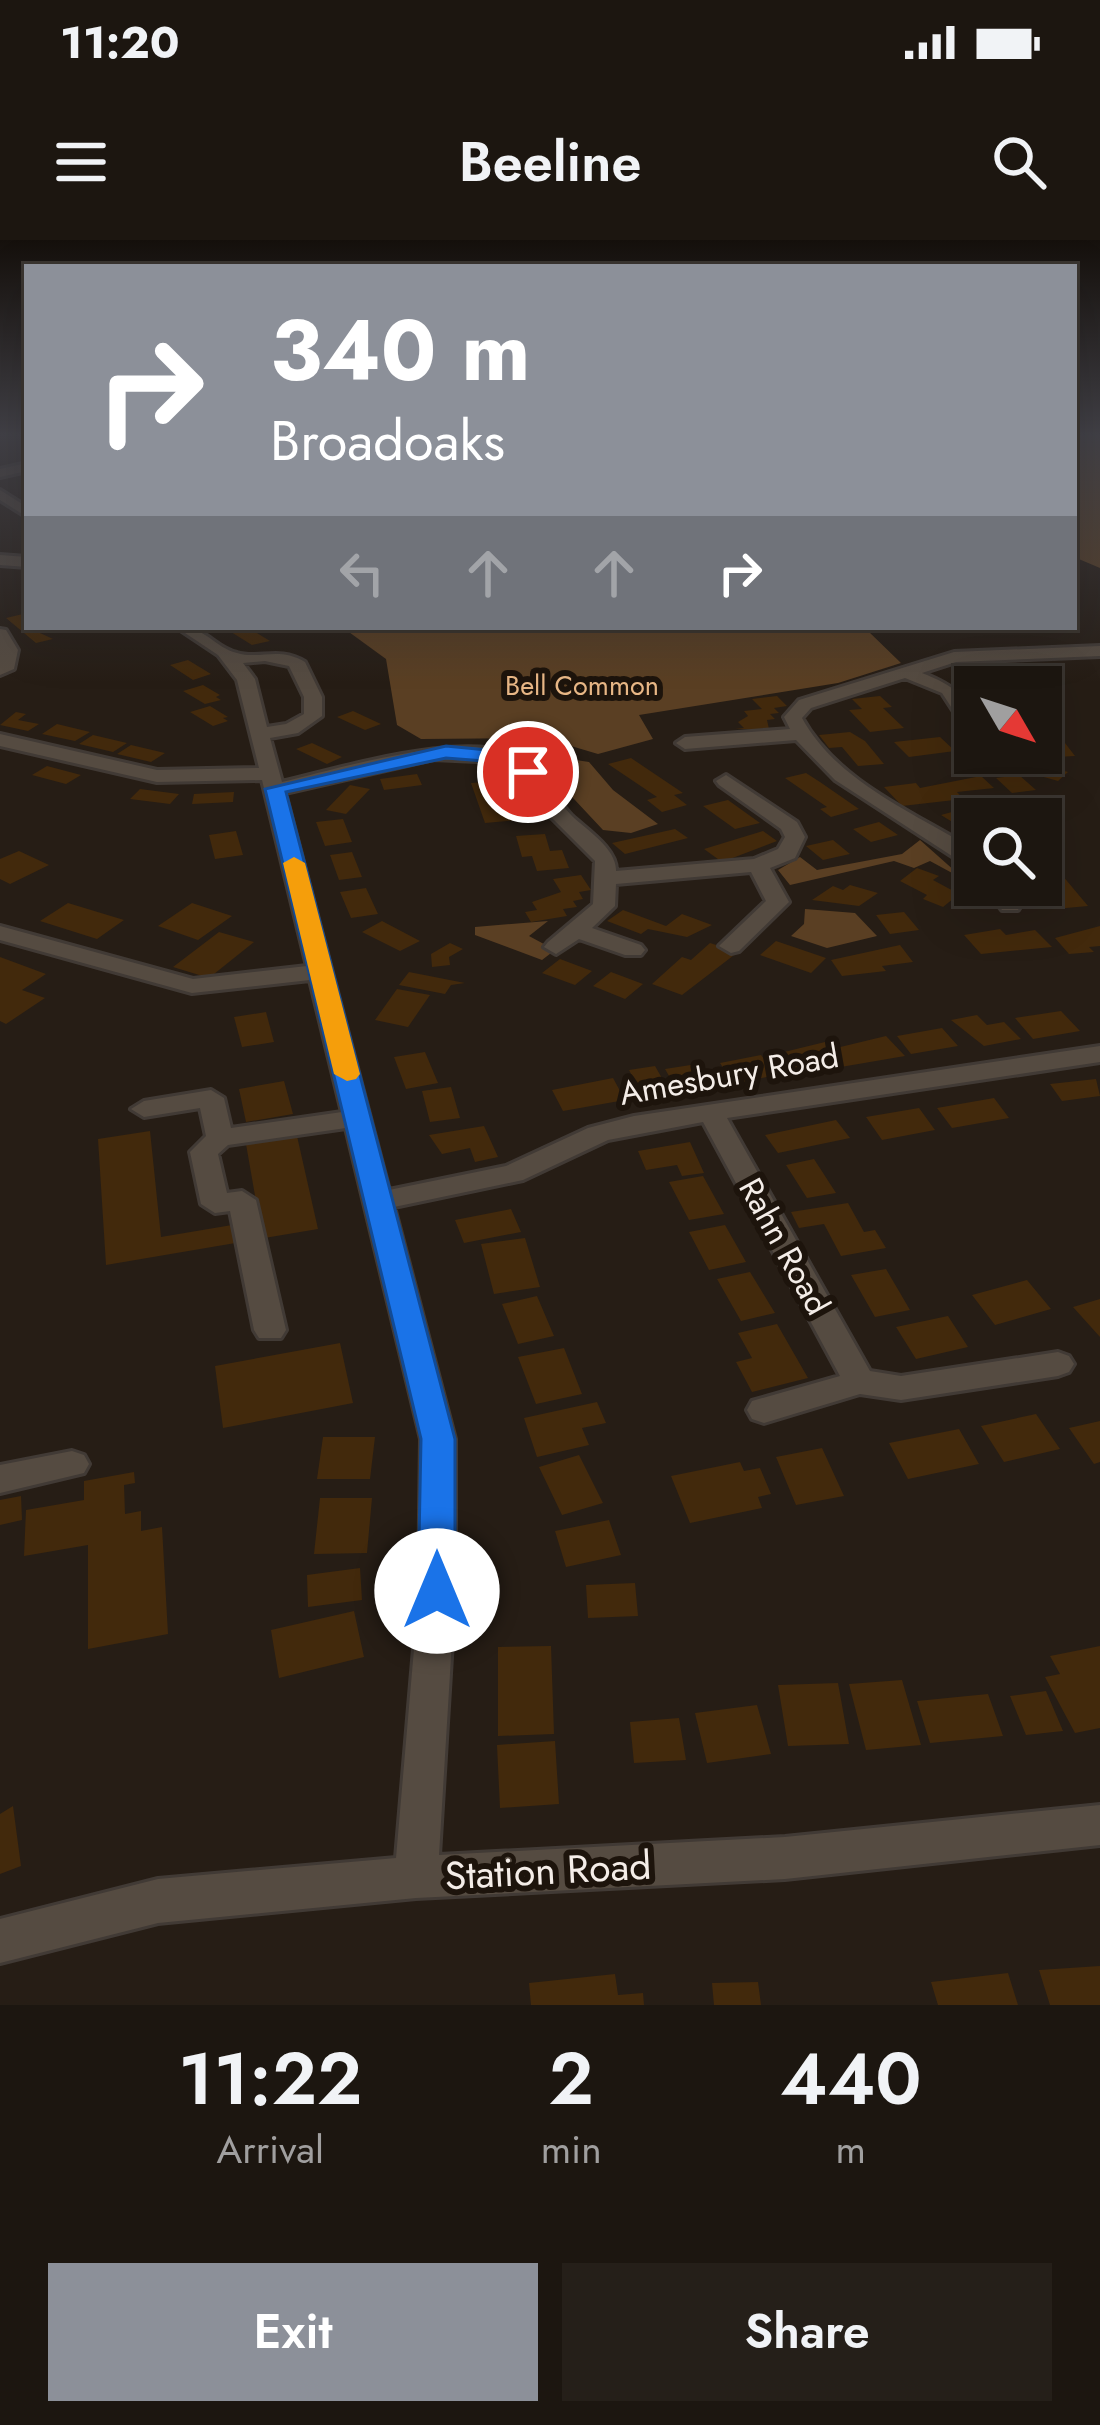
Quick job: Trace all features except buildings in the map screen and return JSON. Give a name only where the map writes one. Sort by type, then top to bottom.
[{"type":"street","points":[[189,630],[233,659],[246,680],[438,1439],[437,1591],[416,1877]]},
{"type":"street","points":[[1056,630],[1074,651]]},
{"type":"street","points":[[0,634],[10,650],[0,670]]},
{"type":"street","points":[[954,845],[847,778],[799,734],[793,717],[805,704],[954,657],[1100,651]]},
{"type":"street","points":[[233,659],[265,656],[296,662],[314,697],[313,716],[291,729],[260,734]]},
{"type":"street","points":[[905,672],[948,689],[954,698]]},
{"type":"street","points":[[685,743],[799,734]]},
{"type":"street","points":[[0,740],[157,776],[273,781],[434,753],[502,757],[524,768],[563,819],[591,840],[606,860],[604,906],[556,947]]},
{"type":"street","points":[[608,878],[758,865],[788,853],[794,831],[726,781]]},
{"type":"street","points":[[730,946],[778,902],[758,865]]},
{"type":"street","points":[[578,931],[633,950]]},
{"type":"street","points":[[0,933],[192,986],[321,973]]},
{"type":"street","name":"Amesbury Road","points":[[379,1201],[513,1174],[598,1134],[710,1111],[1100,1054]]},
{"type":"street","points":[[144,1109],[211,1098],[220,1138]]},
{"type":"street","name":"Rahn Road","points":[[710,1111],[860,1382]]},
{"type":"street","points":[[270,1330],[242,1200],[215,1204],[204,1152],[220,1138],[356,1118]]},
{"type":"street","points":[[764,1410],[860,1382],[901,1388],[1058,1364]]},
{"type":"street","points":[[0,1479],[72,1464]]},
{"type":"street","name":"Station Road","points":[[0,1940],[158,1900],[416,1877],[785,1858],[1100,1825]]},
{"type":"green space","points":[[1077,518],[1100,518],[1100,568],[1077,558]]},
{"type":"green space","name":"Bell Common","points":[[346,630],[867,630],[901,663],[838,683],[639,715],[653,739],[598,754],[544,738],[421,739],[397,725],[386,659]]},
{"type":"green space","points":[[543,755],[589,762],[613,790],[658,824],[631,833],[603,830],[559,783],[551,784]]},
{"type":"green space","points":[[920,840],[954,874],[930,861],[914,868],[894,861],[790,885],[778,870],[800,857],[817,870],[902,854]]},
{"type":"green space","points":[[805,909],[855,913],[877,936],[827,948],[791,936],[804,924]]},
{"type":"green space","points":[[548,921],[529,936],[555,950],[542,960],[475,935],[475,927]]},
{"type":"slow traffic","points":[[294,863],[347,1074]]},
{"type":"route","points":[[437,1591],[438,1439],[409,1308],[356,1118],[342,1042],[275,789],[446,752],[502,757],[528,772]]}]
